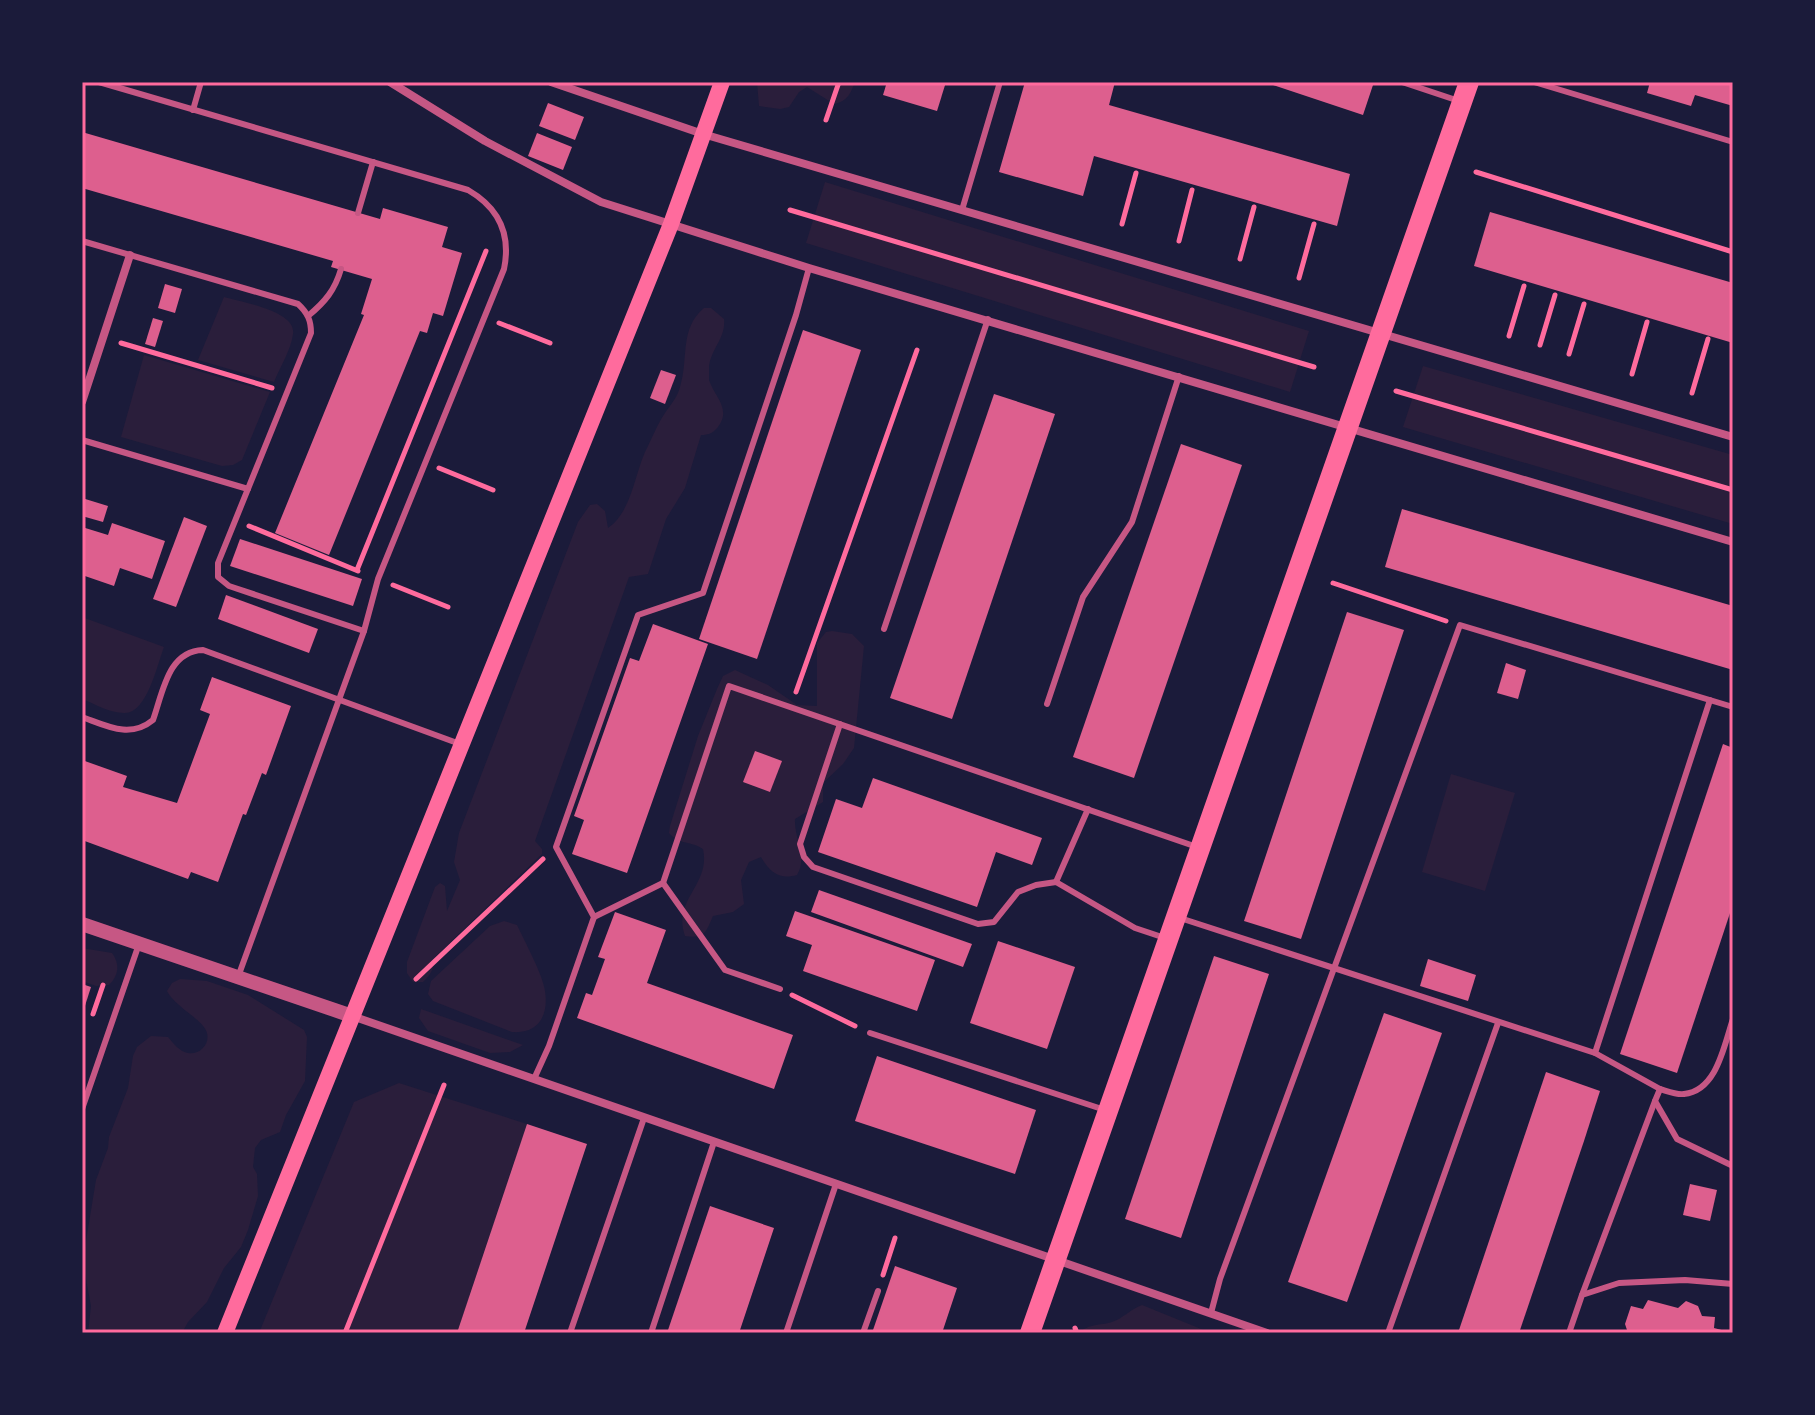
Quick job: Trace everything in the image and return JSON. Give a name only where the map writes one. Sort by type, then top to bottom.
[{"type":"main road","points":[[225,1333],[671,224],[722,82]]},
{"type":"main road","points":[[1030,1333],[1469,82]]},
{"type":"street","points":[[390,82],[485,141],[601,202],[809,268],[1733,542]]},
{"type":"street","points":[[551,82],[703,134],[1733,437]]},
{"type":"street","points":[[82,402],[130,255]]},
{"type":"street","points":[[82,924],[1267,1333]]},
{"type":"lane","points":[[99,82],[468,190],[480,197],[498,216],[504,229],[507,256],[378,579],[364,631],[238,978]]},
{"type":"lane","points":[[193,110],[201,82]]},
{"type":"lane","points":[[962,210],[1000,82]]},
{"type":"lane","points":[[1402,82],[1462,102]]},
{"type":"lane","points":[[1534,82],[1733,142]]},
{"type":"lane","points":[[358,213],[373,162]]},
{"type":"lane","points":[[82,241],[298,304],[308,316],[311,333],[218,563],[218,577],[229,586],[364,631]]},
{"type":"lane","points":[[594,917],[556,847],[638,615],[703,593],[809,268]]},
{"type":"lane","points":[[308,316],[324,304],[336,286],[341,269]]},
{"type":"lane","points":[[884,629],[988,319]]},
{"type":"lane","points":[[1047,704],[1083,597],[1132,522],[1179,376]]},
{"type":"lane","points":[[82,440],[248,489]]},
{"type":"lane","points":[[1211,1313],[1220,1279],[1332,968],[1460,625],[1733,707]]},
{"type":"lane","points":[[82,717],[117,730],[146,726],[153,720],[173,665],[186,653],[203,650],[460,744]]},
{"type":"lane","points":[[534,1079],[549,1046],[594,917],[663,883],[729,686],[1201,848]]},
{"type":"lane","points":[[1595,1053],[1710,700]]},
{"type":"lane","points":[[840,724],[800,844],[804,857],[813,867],[978,924],[994,922],[1018,892],[1056,882],[1135,928],[1168,940]]},
{"type":"lane","points":[[1056,882],[1088,809]]},
{"type":"lane","points":[[663,883],[725,970],[780,989]]},
{"type":"lane","points":[[1176,916],[1595,1053],[1660,1089],[1682,1094],[1699,1091],[1712,1077],[1733,1019]]},
{"type":"lane","points":[[82,1109],[139,944]]},
{"type":"lane","points":[[1388,1333],[1498,1023]]},
{"type":"lane","points":[[870,1033],[1108,1111]]},
{"type":"lane","points":[[1569,1333],[1660,1089]]},
{"type":"lane","points":[[1655,1101],[1677,1139],[1733,1166]]},
{"type":"lane","points":[[570,1333],[644,1118]]},
{"type":"lane","points":[[651,1333],[714,1142]]},
{"type":"lane","points":[[786,1333],[836,1184]]},
{"type":"lane","points":[[1582,1295],[1619,1283],[1685,1280],[1733,1284]]},
{"type":"lane","points":[[863,1333],[878,1291]]},
{"type":"path","points":[[826,120],[839,82]]},
{"type":"path","points":[[1476,172],[1733,252]]},
{"type":"path","points":[[1122,224],[1136,173]]},
{"type":"path","points":[[1179,241],[1192,190]]},
{"type":"path","points":[[1240,259],[1254,207]]},
{"type":"path","points":[[790,210],[1314,367]]},
{"type":"path","points":[[1299,278],[1314,224]]},
{"type":"path","points":[[357,570],[484,258],[487,239]]},
{"type":"path","points":[[1509,336],[1524,286]]},
{"type":"path","points":[[1540,345],[1555,295]]},
{"type":"path","points":[[1569,354],[1584,304]]},
{"type":"path","points":[[464,308],[550,343]]},
{"type":"path","points":[[1632,374],[1647,322]]},
{"type":"path","points":[[103,338],[287,392]]},
{"type":"path","points":[[1692,393],[1708,339]]},
{"type":"path","points":[[790,707],[917,350]]},
{"type":"path","points":[[1396,391],[1733,490]]},
{"type":"path","points":[[404,454],[493,490]]},
{"type":"path","points":[[247,525],[448,607]]},
{"type":"path","points":[[1333,583],[1460,625]]},
{"type":"path","points":[[416,979],[556,847]]},
{"type":"path","points":[[780,989],[870,1033]]},
{"type":"path","points":[[345,1333],[444,1085]]},
{"type":"path","points":[[878,1291],[895,1238]]},
{"type":"shaded area","points":[[757,82],[855,82],[848,97],[838,103],[834,104],[807,87],[799,92],[789,107],[780,109],[759,106]]},
{"type":"shaded area","points":[[825,182],[1309,331],[1290,392],[806,243]]},
{"type":"shaded area","points":[[224,297],[266,309],[286,319],[292,326],[290,346],[274,382],[198,360]]},
{"type":"shaded area","points":[[704,308],[711,308],[724,319],[723,332],[709,367],[709,380],[723,408],[722,420],[713,432],[701,435],[685,488],[666,519],[648,574],[629,577],[535,841],[542,854],[435,957],[432,971],[423,982],[413,982],[407,973],[407,962],[435,887],[440,883],[445,886],[447,911],[460,880],[454,862],[459,833],[578,522],[590,505],[597,504],[605,511],[608,528],[623,511],[644,455],[679,391],[691,325]]},
{"type":"shaded area","points":[[144,355],[270,392],[242,460],[222,466],[121,437]]},
{"type":"shaded area","points":[[1423,366],[1733,455],[1733,524],[1403,427]]},
{"type":"shaded area","points":[[82,617],[164,647],[145,697],[132,711],[113,712],[82,699]]},
{"type":"shaded area","points":[[826,632],[852,634],[864,646],[854,748],[823,783],[823,802],[795,819],[801,855],[797,875],[776,874],[761,857],[749,862],[741,880],[744,904],[733,912],[713,916],[701,935],[685,936],[683,912],[702,873],[703,849],[673,837],[669,833],[670,826],[698,736],[723,676],[735,670],[768,685],[797,705],[817,706],[817,643]]},
{"type":"shaded area","points":[[1451,774],[1515,793],[1485,891],[1422,872]]},
{"type":"shaded area","points":[[504,921],[517,925],[544,984],[546,1000],[540,1022],[521,1032],[512,1032],[433,1001],[428,994],[431,981],[490,926]]},
{"type":"shaded area","points":[[82,948],[112,953],[117,969],[109,985],[96,986],[82,981]]},
{"type":"shaded area","points":[[180,979],[207,981],[248,995],[304,1030],[307,1037],[305,1081],[280,1132],[261,1140],[255,1148],[253,1167],[257,1174],[258,1196],[248,1230],[207,1302],[182,1333],[88,1333],[91,1306],[84,1253],[96,1180],[128,1088],[133,1056],[137,1047],[151,1036],[168,1037],[179,1049],[188,1053],[200,1050],[207,1041],[205,1028],[167,991],[172,983]]},
{"type":"shaded area","points":[[421,1009],[523,1045],[510,1052],[490,1053],[428,1031],[419,1018]]},
{"type":"shaded area","points":[[399,1083],[527,1124],[457,1333],[259,1333],[354,1102]]},
{"type":"shaded area","points":[[1142,1305],[1211,1333],[1079,1333],[1091,1326],[1116,1321]]},
{"type":"building","points":[[887,82],[946,82],[937,111],[883,95]]},
{"type":"building","points":[[1025,82],[1115,82],[1109,105],[1350,174],[1337,226],[1094,156],[1083,196],[999,172]]},
{"type":"building","points":[[1264,82],[1374,82],[1363,115]]},
{"type":"building","points":[[1650,82],[1733,82],[1733,106],[1695,95],[1691,106],[1647,93]]},
{"type":"building","points":[[548,103],[584,117],[575,140],[539,126]]},
{"type":"building","points":[[82,132],[380,219],[383,208],[448,227],[442,247],[462,253],[443,316],[433,313],[427,333],[420,331],[329,555],[275,533],[364,315],[361,314],[372,279],[331,267],[333,261],[82,188]]},
{"type":"building","points":[[537,133],[572,147],[563,170],[528,156]]},
{"type":"building","points":[[1490,212],[1733,283],[1733,343],[1474,266]]},
{"type":"building","points":[[165,284],[182,289],[175,313],[158,308]]},
{"type":"building","points":[[153,318],[163,321],[155,347],[145,344]]},
{"type":"building","points":[[803,330],[861,350],[757,659],[699,639]]},
{"type":"building","points":[[661,370],[676,375],[665,404],[650,398]]},
{"type":"building","points":[[994,394],[1055,414],[952,719],[890,698]]},
{"type":"building","points":[[1181,444],[1242,465],[1134,778],[1073,757]]},
{"type":"building","points":[[82,498],[108,506],[103,522],[82,516]]},
{"type":"building","points":[[1402,509],[1733,606],[1733,670],[1385,567]]},
{"type":"building","points":[[184,517],[207,526],[176,607],[153,599]]},
{"type":"building","points":[[112,523],[165,541],[152,579],[120,568],[114,586],[82,575],[82,527],[108,535]]},
{"type":"building","points":[[240,539],[362,579],[353,606],[230,566]]},
{"type":"building","points":[[226,595],[318,629],[309,653],[218,619]]},
{"type":"building","points":[[1347,612],[1404,630],[1301,939],[1244,921]]},
{"type":"building","points":[[653,624],[708,644],[627,873],[572,854],[584,820],[574,816],[630,658],[639,661]]},
{"type":"building","points":[[1506,663],[1526,670],[1518,699],[1497,693]]},
{"type":"building","points":[[212,677],[291,706],[266,775],[262,773],[246,815],[243,814],[218,882],[191,872],[188,879],[82,840],[82,760],[127,776],[123,787],[177,803],[210,714],[200,710]]},
{"type":"building","points":[[1723,744],[1733,748],[1733,904],[1677,1073],[1620,1054]]},
{"type":"building","points":[[755,751],[782,761],[770,792],[743,782]]},
{"type":"building","points":[[873,778],[1042,838],[1032,865],[996,852],[977,907],[818,852],[836,799],[862,808]]},
{"type":"building","points":[[819,890],[972,944],[963,967],[811,912]]},
{"type":"building","points":[[795,911],[935,960],[917,1011],[803,971],[812,945],[786,936]]},
{"type":"building","points":[[615,912],[666,930],[647,983],[793,1035],[774,1089],[577,1018],[586,993],[592,995],[605,959],[598,957]]},
{"type":"building","points":[[998,941],[1075,967],[1047,1049],[970,1023]]},
{"type":"building","points":[[1214,956],[1269,974],[1181,1238],[1125,1219]]},
{"type":"building","points":[[1428,959],[1476,975],[1468,1001],[1420,986]]},
{"type":"building","points":[[82,984],[91,987],[83,1012],[82,1012]]},
{"type":"building","points":[[1384,1013],[1442,1033],[1347,1302],[1288,1282]]},
{"type":"building","points":[[877,1056],[1036,1110],[1015,1174],[855,1121]]},
{"type":"building","points":[[1546,1072],[1600,1091],[1584,1141],[1519,1333],[1458,1333]]},
{"type":"building","points":[[527,1124],[587,1144],[524,1333],[457,1333]]},
{"type":"building","points":[[1690,1184],[1717,1190],[1710,1221],[1683,1215]]},
{"type":"building","points":[[710,1206],[774,1228],[739,1333],[667,1333]]},
{"type":"building","points":[[895,1266],[957,1288],[942,1333],[872,1333]]},
{"type":"building","points":[[1648,1300],[1678,1308],[1686,1301],[1698,1306],[1702,1316],[1715,1317],[1714,1328],[1733,1333],[1628,1333],[1625,1324],[1631,1306],[1643,1309]]}]
